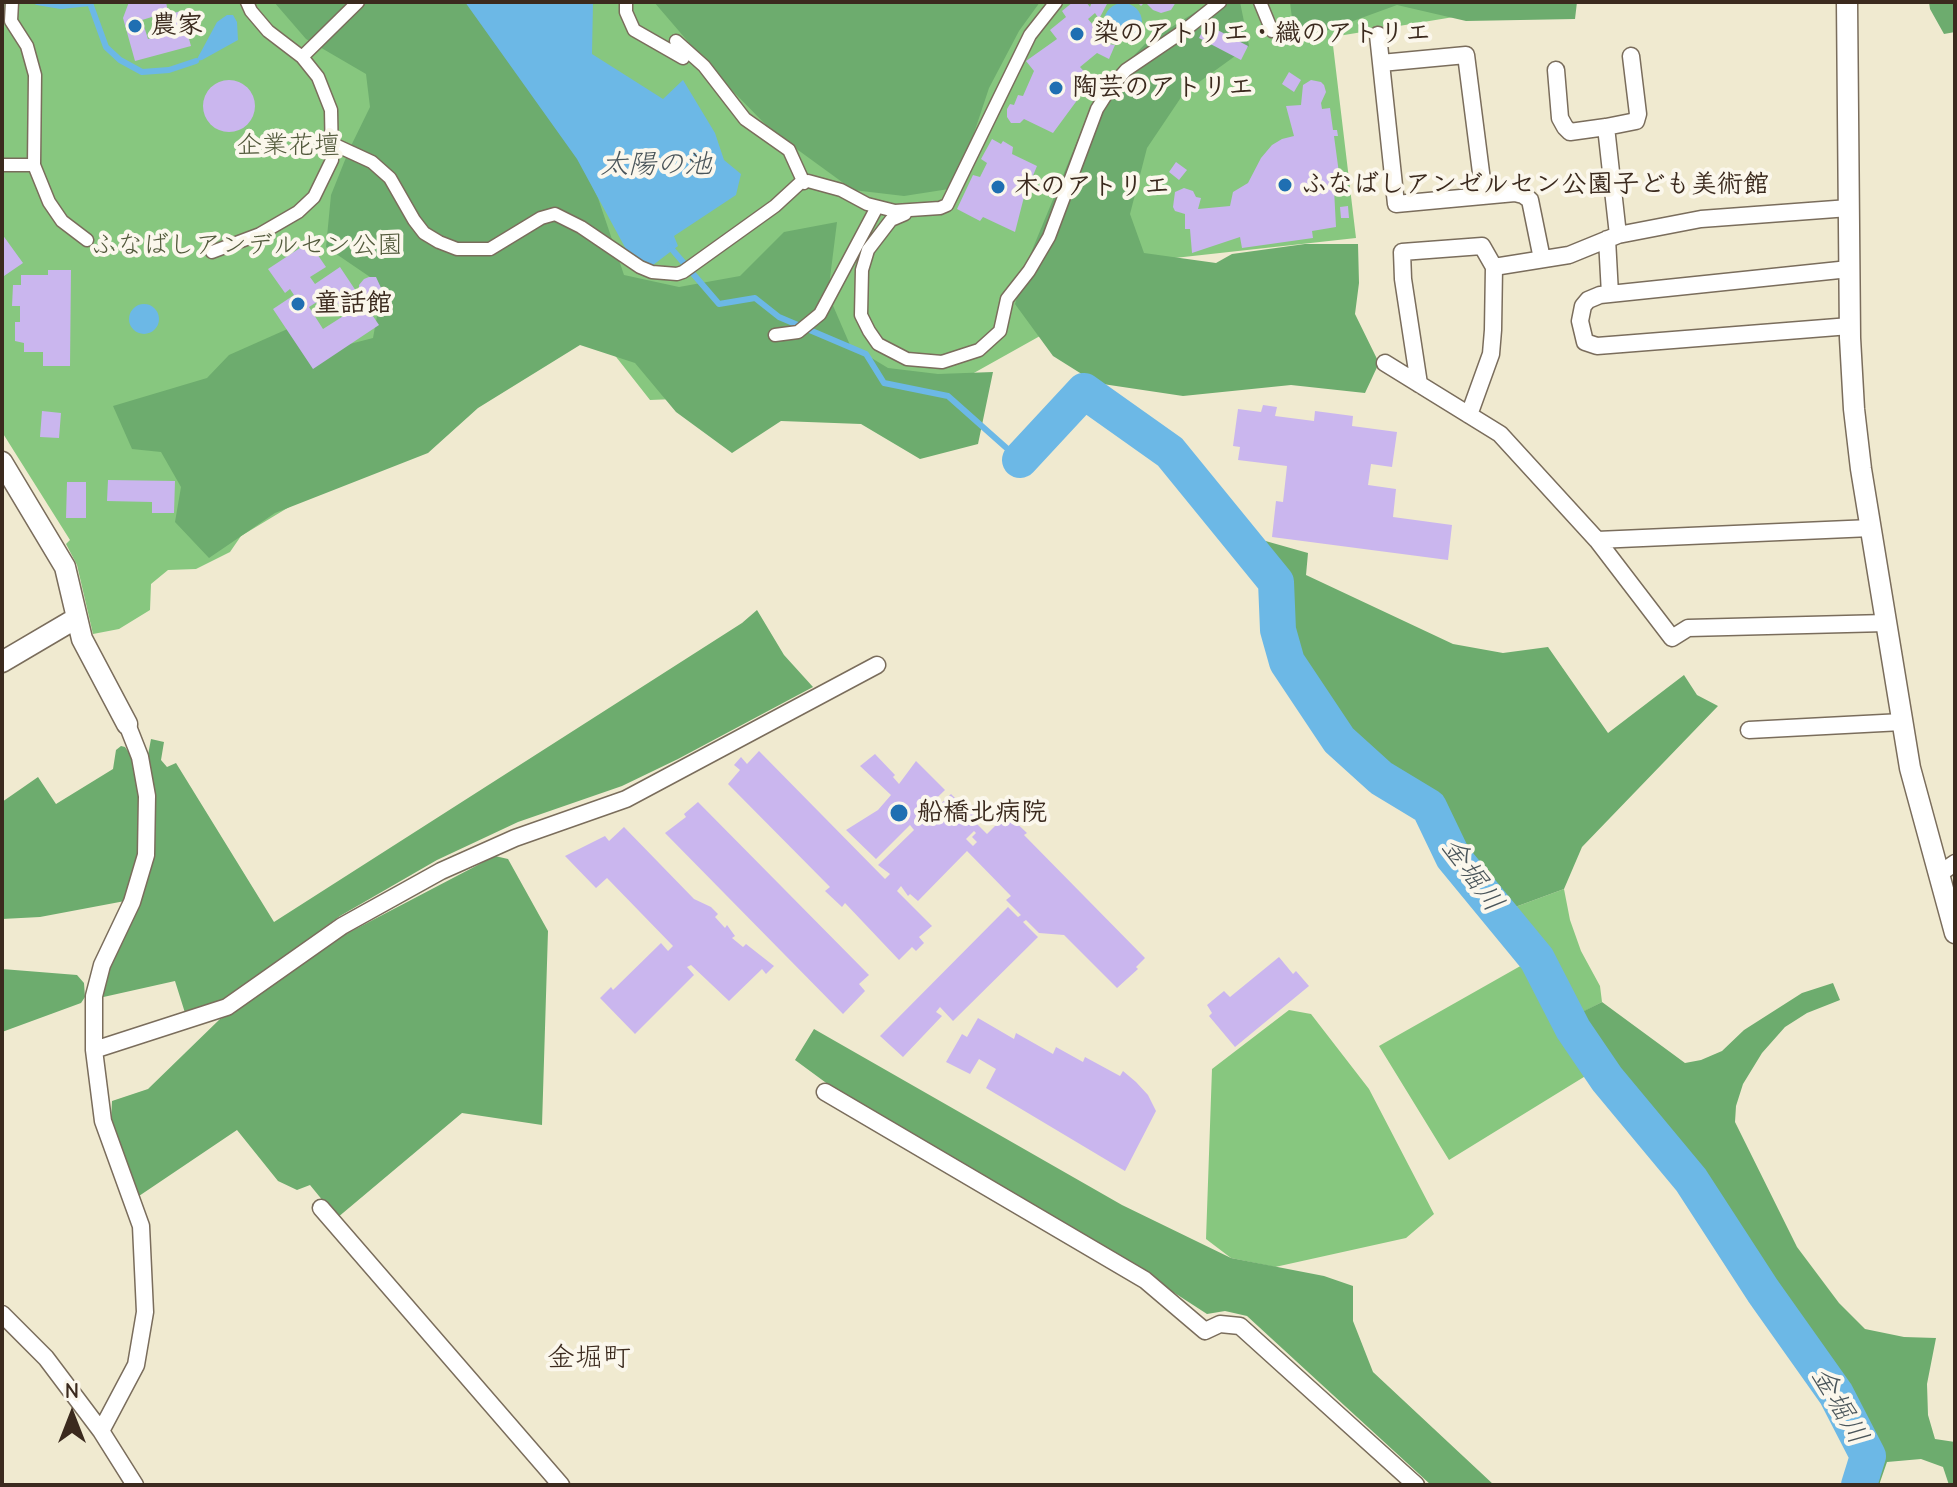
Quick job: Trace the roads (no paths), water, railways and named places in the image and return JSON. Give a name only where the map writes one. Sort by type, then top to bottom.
[{"type":"street","points":[[12,2],[7,24],[27,46],[35,75],[34,165],[49,202],[62,221],[87,240]]},
{"type":"street","points":[[212,252],[260,234],[298,212],[314,197],[332,160],[331,110],[318,77],[302,57],[268,31],[247,2]]},
{"type":"street","points":[[302,57],[358,2]]},
{"type":"street","points":[[626,2],[626,12],[634,30],[683,58]]},
{"type":"street","points":[[333,144],[372,162],[390,178],[424,233],[457,249],[490,249],[541,218],[555,214],[581,227],[640,267],[667,274],[683,272],[775,206],[793,188],[808,181],[895,211],[940,208],[952,198],[1030,35],[1056,2]]},
{"type":"street","points":[[911,210],[891,220],[868,250],[862,270],[861,315],[878,344],[907,359],[942,362],[979,350],[1000,331],[1007,299],[1040,254],[1097,109],[1111,87],[1126,70],[1220,2]]},
{"type":"street","points":[[1260,2],[1272,31]]},
{"type":"street","points":[[1847,2],[1849,269],[1854,409],[1910,768],[1947,868],[1955,933]]},
{"type":"street","points":[[1378,35],[1396,204],[1515,193],[1530,200],[1542,259]]},
{"type":"street","points":[[676,41],[704,66],[745,119],[789,150],[804,183]]},
{"type":"street","points":[[1381,63],[1466,55],[1484,196]]},
{"type":"street","points":[[1556,70],[1560,118],[1565,127],[1570,132],[1606,127],[1636,121],[1638,114],[1631,56]]},
{"type":"street","points":[[1606,127],[1612,237],[1610,294]]},
{"type":"street","points":[[2,165],[34,165]]},
{"type":"street","points":[[775,335],[798,332],[820,314],[877,207]]},
{"type":"street","points":[[1494,267],[1569,255],[1612,237],[1701,219],[1849,208]]},
{"type":"street","points":[[1419,384],[1403,279],[1402,252],[1482,246],[1494,267],[1491,354],[1469,415]]},
{"type":"street","points":[[1849,269],[1610,294],[1588,300],[1581,311],[1580,329],[1585,342],[1590,345],[1850,326]]},
{"type":"street","points":[[1385,363],[1500,434],[1597,540],[1672,638],[1688,628],[1886,623]]},
{"type":"street","points":[[2,462],[65,567],[82,639],[127,724],[140,757],[147,796],[146,855],[132,902],[99,975],[94,996],[94,1050],[103,1121],[141,1226],[145,1312],[136,1365],[101,1431]]},
{"type":"street","points":[[1597,540],[1871,528]]},
{"type":"street","points":[[2,662],[75,619]]},
{"type":"street","points":[[94,1050],[227,1007],[342,926],[441,871],[515,838],[626,799],[877,665]]},
{"type":"street","points":[[1749,730],[1902,722]]},
{"type":"street","points":[[825,1092],[1145,1280],[1205,1331],[1220,1324],[1240,1326],[1416,1485]]},
{"type":"street","points":[[321,1208],[561,1485]]},
{"type":"street","points":[[2,1314],[46,1358],[101,1431],[135,1485]]},
{"type":"water","name":"太陽の池","points":[[465,2],[593,2],[592,54],[663,99],[683,80],[715,133],[724,160],[741,174],[736,195],[674,236],[678,246],[640,275],[577,159]]},
{"type":"water","points":[[1123,3],[1137,8],[1142,22],[1137,36],[1123,41],[1109,36],[1104,22],[1109,8]]},
{"type":"water","points":[[227,15],[233,15],[237,22],[238,40],[196,61],[217,22]]},
{"type":"water","points":[[144,304],[155,308],[159,319],[155,330],[144,334],[133,330],[129,319],[133,308]]},
{"type":"waterway","points":[[37,2],[61,6],[90,3],[106,47],[120,60],[142,72],[169,70],[196,61]]},
{"type":"waterway","points":[[670,247],[719,304],[755,298],[779,317],[866,354],[884,383],[948,396],[1020,460]]},
{"type":"waterway","name":"金堀川","points":[[1020,460],[1084,391],[1170,452],[1276,582],[1278,630],[1287,662],[1339,740],[1381,778],[1429,807],[1453,857],[1537,959],[1573,1029],[1607,1079],[1691,1180],[1763,1291],[1836,1394],[1868,1456],[1859,1485]]},
{"type":"place","name":"農家","points":[[135,26]]},
{"type":"place","name":"染のアトリエ・織のアトリエ","points":[[1077,34]]},
{"type":"place","name":"陶芸のアトリエ","points":[[1056,88]]},
{"type":"place","name":"ふなばしアンゼルセン公園子ども美術館","points":[[1285,185]]},
{"type":"place","name":"木のアトリエ","points":[[998,187]]},
{"type":"place","name":"童話館","points":[[298,304]]},
{"type":"place","name":"船橋北病院","points":[[899,813]]},
{"type":"district","name":"金堀町","points":[[589,1358]]},
{"type":"park label","name":"企業花壇","points":[[288,146]]},
{"type":"park label","name":"ふなばしアンデルセン公園","points":[[247,246]]}]
